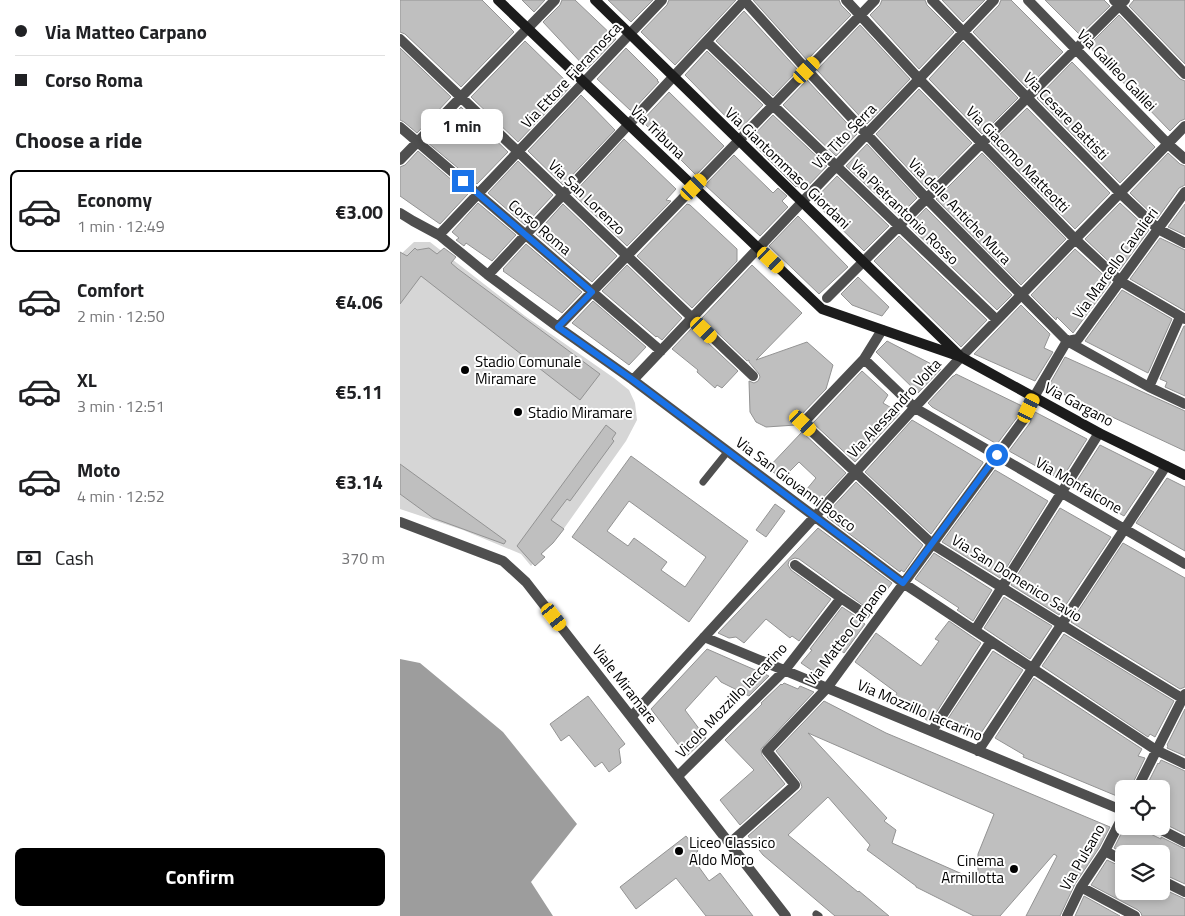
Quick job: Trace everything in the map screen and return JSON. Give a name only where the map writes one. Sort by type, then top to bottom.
[{"type":"main road","name":"Via Tribuna","points":[[498,0],[822,309],[961,357]]},
{"type":"main road","name":"Via Giantommaso Giordani","points":[[595,0],[961,357]]},
{"type":"main road","name":"Via Gargano","points":[[961,357],[1099,433],[1185,475]]},
{"type":"street","points":[[400,160],[555,0]]},
{"type":"street","name":"Via Ettore Fieramosca","points":[[439,235],[662,0]]},
{"type":"street","points":[[488,275],[745,0]]},
{"type":"street","name":"Via delle Antiche Mura","points":[[745,0],[866,135],[1067,341],[1149,387],[1185,404]]},
{"type":"street","name":"Via Giacomo Matteotti","points":[[846,0],[919,79],[1075,240],[1120,282],[1182,318]]},
{"type":"street","points":[[558,327],[875,0]]},
{"type":"street","name":"Via Cesare Battisti","points":[[932,0],[1120,194],[1158,229],[1185,243]]},
{"type":"street","name":"Via Tito Serra","points":[[633,380],[994,0]]},
{"type":"street","name":"Via Galileo Galilei","points":[[1028,0],[1185,160]]},
{"type":"street","points":[[827,298],[1076,49],[1119,2],[1185,74]]},
{"type":"street","name":"Via San Lorenzo","points":[[400,39],[754,376]]},
{"type":"street","name":"Via Pietrantonio Rosso","points":[[706,42],[997,320]]},
{"type":"street","name":"Via Alessandro Volta","points":[[632,716],[961,357],[1185,126]]},
{"type":"street","name":"Corso Roma","points":[[400,127],[661,350]]},
{"type":"street","name":"Via Marcello Cavalieri","points":[[1034,397],[1067,341],[1078,339],[1185,192]]},
{"type":"street","name":"Via San Giovanni Bosco","points":[[400,212],[439,235],[488,275],[633,380],[903,583],[1156,750],[1185,764]]},
{"type":"street","points":[[1149,387],[1182,318]]},
{"type":"street","points":[[864,359],[882,330]]},
{"type":"street","name":"Via Monfalcone","points":[[864,359],[915,408],[1185,564]]},
{"type":"street","name":"Via San Domenico Savio","points":[[864,359],[803,423],[932,544],[1106,652],[1184,697]]},
{"type":"street","name":"Via Matteo Carpano","points":[[730,843],[795,785],[767,751],[827,688],[1024,418],[1034,397]]},
{"type":"street","points":[[975,630],[1099,433]]},
{"type":"street","points":[[978,750],[1166,466]]},
{"type":"street","name":"Viale Miramare","points":[[400,522],[503,561],[526,582],[786,916]]},
{"type":"street","points":[[795,565],[865,614]]},
{"type":"street","name":"Vicolo Mozzillo Iaccarino","points":[[678,776],[786,670],[841,598]]},
{"type":"street","name":"Via Mozzillo Iaccarino","points":[[704,637],[1115,808]]},
{"type":"street","points":[[932,731],[992,641]]},
{"type":"street","points":[[1141,780],[1184,697]]},
{"type":"street","name":"Via Pulsano","points":[[1067,916],[1081,887],[1105,851],[1115,830]]},
{"type":"street","points":[[1170,834],[1185,842]]},
{"type":"street","points":[[1105,851],[1115,856]]},
{"type":"street","points":[[1170,884],[1185,892]]},
{"type":"street","points":[[1081,887],[1135,916]]},
{"type":"lane","points":[[703,482],[728,451]]},
{"type":"shaded area","name":"Stadio Miramare","points":[[414,242],[430,242],[525,316],[614,378],[629,390],[635,403],[637,420],[626,441],[560,534],[531,566],[521,554],[463,530],[400,509],[400,255]]},
{"type":"shaded area","points":[[400,659],[420,663],[503,732],[577,824],[531,882],[553,916],[400,916]]},
{"type":"building","points":[[400,0],[482,0],[514,32],[461,87],[405,34],[400,32]]},
{"type":"building","points":[[522,0],[545,0],[534,12]]},
{"type":"building","points":[[562,0],[575,0],[616,39],[587,69],[543,22],[560,5]]},
{"type":"building","points":[[608,0],[653,0],[631,22]]},
{"type":"building","points":[[669,0],[736,0],[675,65],[641,32],[667,5]]},
{"type":"building","points":[[753,0],[839,0],[841,5],[851,15],[807,60]]},
{"type":"building","points":[[882,0],[925,0],[927,5],[954,32],[919,69],[870,15],[880,5]]},
{"type":"building","points":[[942,0],[985,0],[963,22]]},
{"type":"building","points":[[1001,0],[1011,0],[1063,52],[1027,88],[973,32],[999,5]]},
{"type":"building","points":[[1045,0],[1104,0],[1110,6],[1080,35]]},
{"type":"building","points":[[1134,0],[1185,0],[1185,64],[1129,6]]},
{"type":"building","points":[[744,11],[798,70],[773,96],[716,41]]},
{"type":"building","points":[[1119,15],[1180,79],[1185,81],[1185,119],[1180,121],[1170,131],[1088,46]]},
{"type":"building","points":[[860,25],[910,79],[867,124],[817,70]]},
{"type":"building","points":[[525,41],[571,86],[518,142],[471,97]]},
{"type":"building","points":[[963,42],[1018,98],[982,134],[929,79]]},
{"type":"building","points":[[400,48],[451,97],[417,133],[400,120]]},
{"type":"building","points":[[626,48],[659,82],[632,111],[597,79]]},
{"type":"building","points":[[707,51],[763,105],[739,130],[685,75]]},
{"type":"building","points":[[1072,62],[1155,147],[1120,183],[1037,98]]},
{"type":"building","points":[[807,80],[857,134],[836,156],[783,105]]},
{"type":"building","points":[[919,89],[972,143],[927,189],[876,134]]},
{"type":"building","points":[[669,92],[724,146],[696,175],[642,121]]},
{"type":"building","points":[[581,95],[615,130],[563,185],[528,151]]},
{"type":"building","points":[[461,107],[508,152],[477,184],[427,142]]},
{"type":"building","points":[[1027,108],[1110,193],[1075,229],[991,143]]},
{"type":"building","points":[[773,115],[827,166],[803,191],[796,187],[749,140]]},
{"type":"building","points":[[624,139],[676,189],[666,200],[671,201],[627,246],[573,194]]},
{"type":"building","points":[[867,144],[917,198],[899,216],[846,166]]},
{"type":"building","points":[[418,151],[468,194],[440,224],[400,196],[400,167],[405,165]]},
{"type":"building","points":[[982,153],[1066,239],[1021,285],[936,199]]},
{"type":"building","points":[[1168,153],[1185,166],[1185,185],[1179,188],[1157,219],[1130,193]]},
{"type":"building","points":[[734,155],[773,193],[778,188],[787,196],[782,201],[788,207],[760,236],[705,185]]},
{"type":"building","points":[[518,161],[553,195],[525,225],[488,193]]},
{"type":"building","points":[[837,176],[889,226],[864,251],[813,201]]},
{"type":"building","points":[[478,203],[516,235],[492,261],[466,243],[464,246],[456,240],[459,238],[452,232]]},
{"type":"building","points":[[1120,203],[1149,230],[1119,271],[1085,239]]},
{"type":"building","points":[[563,204],[617,256],[592,282],[536,234]]},
{"type":"building","points":[[687,204],[737,249],[737,261],[692,308],[637,256]]},
{"type":"building","points":[[1185,204],[1185,235],[1168,227]]},
{"type":"building","points":[[926,208],[1012,295],[997,310],[909,226]]},
{"type":"building","points":[[798,216],[848,267],[819,294],[769,246]]},
{"type":"building","points":[[899,236],[987,320],[961,347],[874,261]]},
{"type":"building","points":[[1160,238],[1185,250],[1185,311],[1130,279]]},
{"type":"building","points":[[526,244],[582,292],[562,313],[503,271]]},
{"type":"building","points":[[415,248],[417,250],[429,248],[437,254],[444,248],[456,257],[451,263],[458,269],[600,374],[580,400],[421,276],[400,304],[400,252],[407,256]]},
{"type":"building","points":[[1075,249],[1111,282],[1073,333],[1057,317],[1056,320],[1031,295]]},
{"type":"building","points":[[627,265],[682,318],[662,340],[602,291]]},
{"type":"building","points":[[752,265],[802,313],[756,360],[807,342],[833,365],[826,389],[798,418],[796,425],[766,427],[756,422],[750,412],[749,381],[754,383],[758,381],[759,374],[749,360],[747,361],[702,318]]},
{"type":"building","points":[[858,277],[889,307],[882,316],[852,305],[841,294]]},
{"type":"building","points":[[1122,290],[1172,319],[1148,373],[1085,341]]},
{"type":"building","points":[[593,301],[646,347],[629,365],[572,323]]},
{"type":"building","points":[[1021,305],[1050,334],[1044,348],[1053,352],[1035,381],[974,354]]},
{"type":"building","points":[[1184,326],[1185,396],[1165,387],[1167,382],[1160,379]]},
{"type":"building","points":[[692,328],[738,371],[722,388],[717,385],[715,388],[697,372],[698,370],[672,349]]},
{"type":"building","points":[[887,341],[941,369],[918,393],[876,352]]},
{"type":"building","points":[[1065,357],[1185,411],[1185,451],[1048,387]]},
{"type":"building","points":[[862,371],[888,395],[883,403],[900,413],[855,462],[813,423]]},
{"type":"building","points":[[956,374],[1022,406],[1018,416],[997,444],[928,403]]},
{"type":"building","points":[[1035,412],[1087,439],[1061,480],[1009,451],[1030,423]]},
{"type":"building","points":[[912,420],[983,462],[931,534],[865,472]]},
{"type":"building","points":[[606,425],[616,433],[612,439],[614,441],[570,501],[567,499],[551,520],[564,529],[541,554],[545,557],[535,566],[517,546]]},
{"type":"building","points":[[802,432],[846,473],[816,505],[802,495],[816,478],[799,462],[782,479],[768,468]]},
{"type":"building","points":[[1100,445],[1154,472],[1124,516],[1073,487]]},
{"type":"building","points":[[631,456],[748,541],[689,622],[572,537]],"holes":[[[629,501],[706,557],[685,587],[661,570],[667,562],[634,538],[628,546],[607,531]]]},
{"type":"building","points":[[400,464],[506,541],[504,544],[433,518],[400,494]]},
{"type":"building","points":[[995,470],[1048,501],[1000,578],[942,542]]},
{"type":"building","points":[[1167,478],[1185,487],[1185,551],[1136,523]]},
{"type":"building","points":[[856,482],[923,545],[904,572],[901,570],[900,572],[827,517],[829,515],[827,513]]},
{"type":"building","points":[[775,504],[785,511],[766,537],[756,530]]},
{"type":"building","points":[[1060,508],[1111,537],[1059,615],[1011,585]]},
{"type":"building","points":[[818,528],[892,583],[871,611],[795,558],[789,561],[788,565],[791,570],[831,599],[799,641],[792,636],[790,638],[766,619],[744,643],[736,637],[729,638],[718,633]]},
{"type":"building","points":[[1123,543],[1185,578],[1185,687],[1180,689],[1071,622]]},
{"type":"building","points":[[934,553],[992,590],[973,621],[957,610],[959,608],[915,579]]},
{"type":"building","points":[[1004,597],[1052,626],[1030,659],[984,628]]},
{"type":"building","points":[[842,607],[865,624],[844,653],[840,650],[820,676],[801,663]]},
{"type":"building","points":[[949,621],[981,643],[934,716],[932,715],[928,721],[895,697],[897,693],[855,662],[876,633],[921,666],[939,641],[935,639]]},
{"type":"building","points":[[1064,634],[1174,701],[1155,737],[1150,734],[1148,737],[1042,666]]},
{"type":"building","points":[[707,649],[769,676],[749,696],[721,682],[716,676],[685,710],[706,738],[687,756],[651,709]]},
{"type":"building","points":[[993,651],[1023,670],[977,739],[960,726],[957,731],[945,723]]},
{"type":"building","points":[[1034,678],[1142,749],[1138,756],[1145,758],[1134,780],[1115,780],[1115,795],[1023,757],[1024,755],[995,738]]},
{"type":"building","points":[[784,683],[798,689],[800,686],[814,692],[761,749],[762,755],[785,784],[740,825],[720,800],[754,770],[725,740],[761,703]]},
{"type":"building","points":[[588,696],[625,744],[619,749],[621,763],[609,772],[602,762],[595,767],[569,735],[561,741],[550,724]]},
{"type":"building","points":[[824,701],[886,733],[1110,827],[1099,848],[1075,884],[1060,916],[1026,916],[1057,856],[1054,854],[1000,916],[974,916],[916,887],[867,850],[870,845],[828,797],[788,835],[889,916],[835,916],[763,855],[748,836],[802,787],[800,781],[776,751]],"holes":[[[808,733],[994,814],[978,854],[978,881],[892,843],[896,830],[884,821],[887,818]]]},
{"type":"building","points":[[1185,709],[1185,756],[1167,748],[1167,745]]},
{"type":"building","points":[[1161,760],[1185,771],[1185,834],[1170,826],[1170,780],[1150,780]]},
{"type":"building","points":[[1120,835],[1153,835],[1185,849],[1185,884],[1170,877],[1170,845],[1116,845]]},
{"type":"building","points":[[686,836],[698,851],[691,856],[709,881],[720,873],[753,916],[706,916],[676,878],[636,909],[620,887]]},
{"type":"building","points":[[1107,860],[1115,864],[1115,898],[1091,885]]},
{"type":"building","points":[[1170,892],[1185,899],[1185,916],[1142,916],[1138,910],[1119,900],[1170,900]]},
{"type":"building","points":[[1084,896],[1120,916],[1075,916]]},
{"type":"place","name":"Stadio Comunale Miramare","points":[[465,370]]},
{"type":"place","name":"Stadio Miramare","points":[[518,412]]},
{"type":"place","name":"Liceo Classico Aldo Moro","points":[[679,851]]},
{"type":"place","name":"Cinema Armillotta","points":[[1014,869]]},
{"type":"route","points":[[463,181],[592,292],[558,327],[633,380],[903,583],[997,455]]}]
